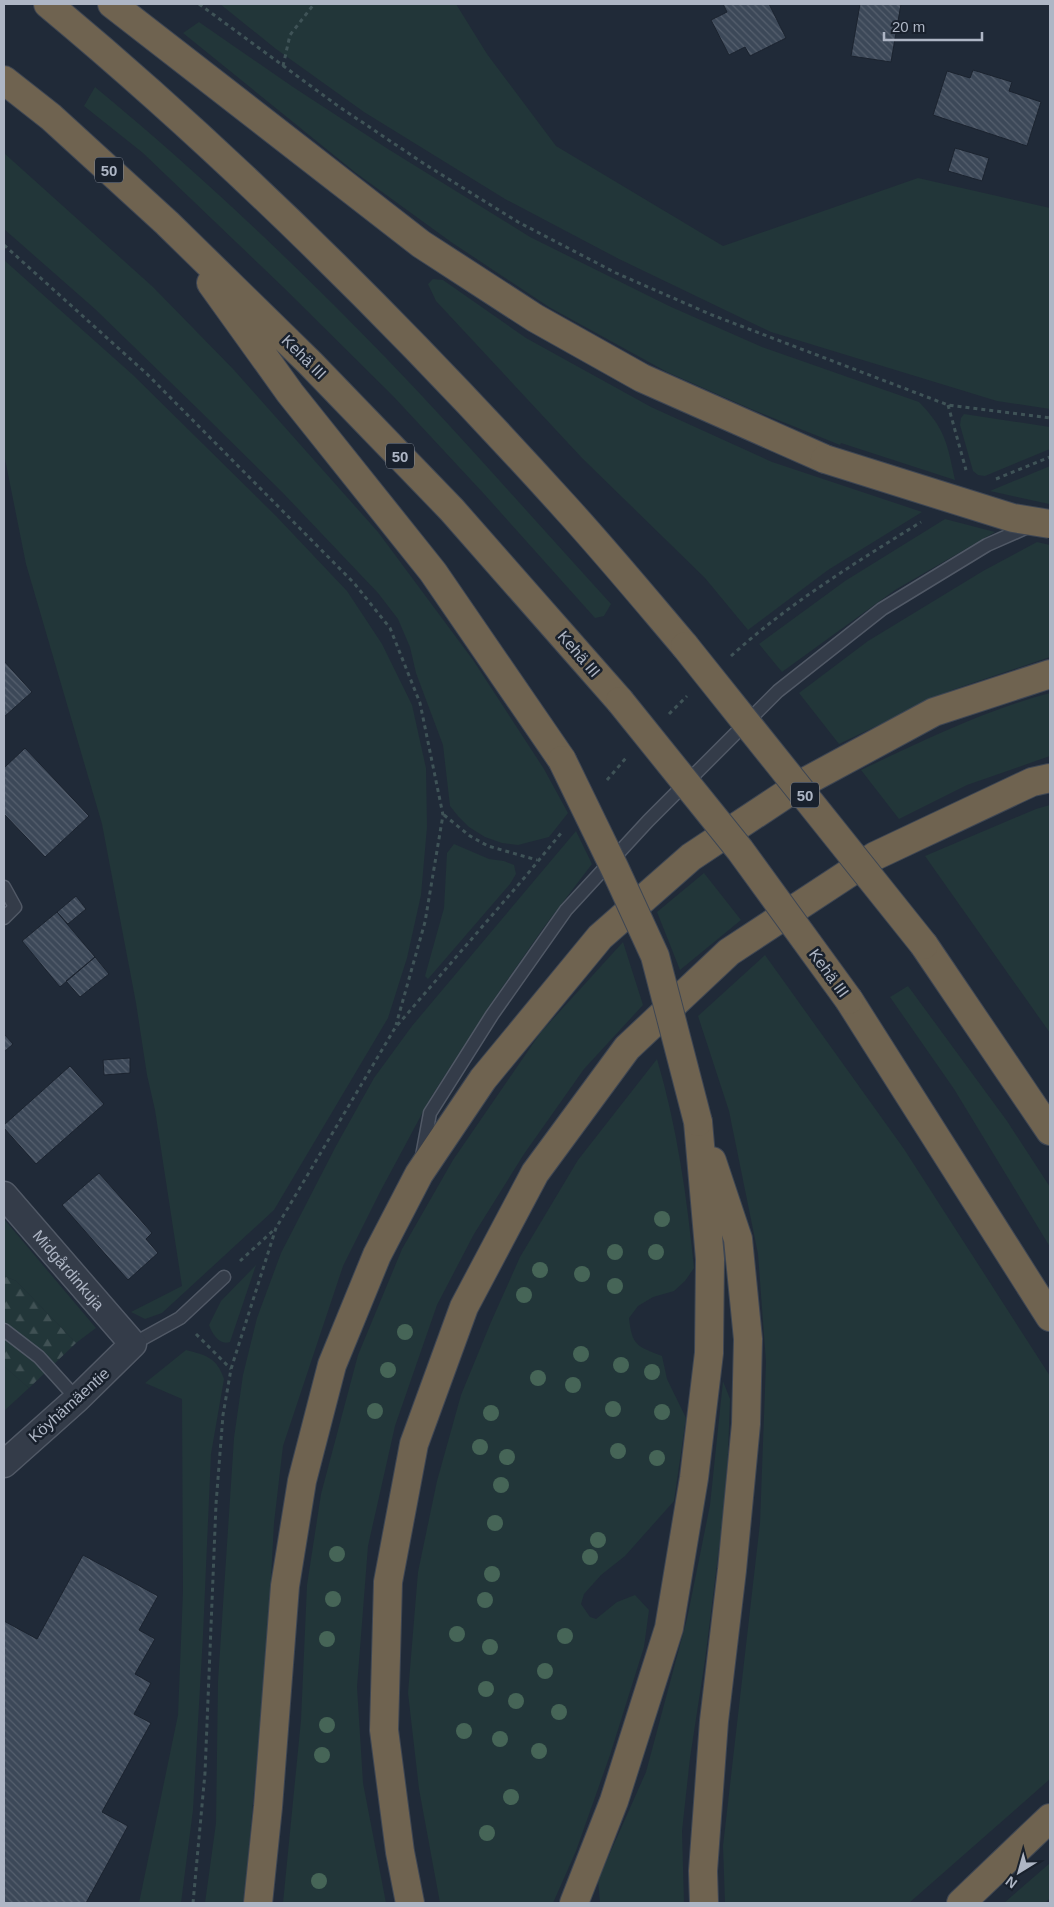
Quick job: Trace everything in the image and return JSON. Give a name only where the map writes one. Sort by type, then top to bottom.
[{"type":"highway","name":"50","points":[[48,4],[124,67],[233,166],[447,379],[568,509],[685,646],[924,945],[1050,1131]]},
{"type":"highway","points":[[112,4],[421,244],[535,318],[642,378],[825,459],[1013,518],[1050,524]]},
{"type":"highway","name":"Kehä III","points":[[4,80],[50,118],[168,223],[310,363],[452,510],[620,701],[740,850],[849,1000],[1050,1317]]},
{"type":"highway","points":[[168,223],[290,393],[433,572],[562,760],[615,868],[655,956],[698,1122],[738,1239],[748,1339],[746,1424],[732,1570],[714,1721],[703,1871],[704,1903]]},
{"type":"highway","points":[[258,1903],[268,1807],[285,1586],[302,1481],[332,1365],[377,1255],[419,1174],[483,1079],[600,937],[691,857],[801,784],[934,712],[1050,674]]},
{"type":"highway","points":[[410,1903],[400,1852],[384,1730],[388,1582],[414,1444],[464,1307],[535,1173],[627,1048],[729,952],[875,856],[1032,782],[1050,778]]},
{"type":"highway","points":[[574,1903],[614,1801],[669,1628],[694,1478],[710,1334],[710,1259],[698,1122]]},
{"type":"highway","points":[[960,1903],[1050,1818]]},
{"type":"street","name":"Midgårdinkuja","points":[[4,1195],[133,1344]]},
{"type":"street","name":"Köyhämäentie","points":[[4,1464],[77,1399],[133,1344]]},
{"type":"lane","points":[[419,1174],[430,1113],[492,1015],[566,910],[648,821],[778,691],[882,609],[987,545],[1050,516]]},
{"type":"lane","points":[[4,888],[15,907],[4,918]]},
{"type":"lane","points":[[133,1344],[180,1318],[224,1276]]},
{"type":"lane","points":[[4,1330],[39,1357],[77,1399]]},
{"type":"path","points":[[199,4],[338,106],[442,175],[518,222],[616,273],[712,315],[948,405],[1050,418]]},
{"type":"path","points":[[283,66],[290,35],[314,4]]},
{"type":"path","points":[[4,245],[147,374],[354,583],[390,628],[420,703],[443,815],[425,922],[395,1028]]},
{"type":"path","points":[[948,405],[967,473]]},
{"type":"path","points":[[443,815],[470,836],[488,846],[537,860]]},
{"type":"path","points":[[224,1276],[276,1228]]},
{"type":"path","points":[[180,1318],[231,1369]]},
{"type":"green space","points":[[220,4],[456,4],[487,54],[556,146],[723,246],[918,178],[1050,208],[1050,409],[997,401],[771,332],[619,259],[505,199],[364,112],[276,49]]},
{"type":"green space","points":[[199,22],[293,87],[388,149],[530,237],[669,306],[762,347],[919,402],[940,429],[950,456],[955,480],[841,443],[840,445],[751,409],[667,372],[549,307],[451,242],[356,173],[183,33]]},
{"type":"green space","points":[[95,87],[171,151],[244,218],[316,287],[415,388],[611,604],[604,616],[595,618],[393,396],[283,287],[143,153],[84,106]]},
{"type":"green space","points":[[4,153],[153,287],[234,370],[378,532],[473,660],[544,769],[568,813],[549,837],[518,845],[502,843],[485,837],[469,827],[450,806],[443,745],[416,673],[410,647],[398,619],[378,593],[283,493],[95,309],[4,229]]},
{"type":"green space","points":[[4,260],[133,375],[276,516],[347,591],[382,644],[412,705],[426,768],[427,827],[421,895],[407,958],[388,1018],[274,1210],[162,1313],[145,1319],[131,1312],[182,1286],[155,1110],[102,824],[26,564],[4,454]]},
{"type":"green space","points":[[433,279],[443,280],[526,338],[651,407],[772,462],[922,512],[828,570],[748,630],[705,578],[582,458],[436,301],[428,284]]},
{"type":"green space","points":[[964,414],[1050,427],[1050,449],[985,476],[978,475],[973,471],[960,425]]},
{"type":"green space","points":[[1050,466],[1049,504],[990,491]]},
{"type":"green space","points":[[945,519],[995,532],[895,590],[782,672],[759,644],[845,581]]},
{"type":"green space","points":[[1037,542],[1050,545],[1050,657],[952,690],[839,744],[799,693],[868,641],[983,571]]},
{"type":"green space","points":[[1050,693],[1050,756],[967,785],[899,819],[861,770],[930,737],[978,717]]},
{"type":"green space","points":[[1050,805],[1050,1033],[925,856],[1036,809]]},
{"type":"green space","points":[[576,831],[592,864],[544,927],[492,1002],[431,1097],[343,1266],[283,1446],[274,1523],[260,1724],[244,1903],[205,1903],[216,1823],[218,1681],[234,1438],[243,1375],[257,1318],[281,1253],[336,1146],[374,1078],[412,1026]]},
{"type":"green space","points":[[454,844],[489,859],[504,861],[514,865],[516,874],[510,884],[428,979],[425,976],[444,908],[447,853]]},
{"type":"green space","points":[[704,873],[741,920],[680,970],[657,912]]},
{"type":"green space","points":[[623,942],[643,1005],[584,1069],[524,1154],[474,1234],[437,1305],[395,1426],[368,1546],[357,1687],[363,1783],[386,1903],[283,1903],[301,1720],[307,1585],[321,1494],[358,1355],[402,1249],[453,1160],[541,1032]]},
{"type":"green space","points":[[765,955],[904,1149],[1050,1376],[1050,1779],[909,1903],[725,1903],[723,1846],[760,1523],[766,1362],[758,1254],[729,1111],[698,1016]]},
{"type":"green space","points":[[908,986],[1007,1121],[1050,1187],[1050,1247],[954,1089],[890,997]]},
{"type":"green space","points":[[657,1059],[670,1110],[680,1162],[694,1268],[685,1281],[674,1291],[653,1297],[638,1306],[629,1318],[632,1334],[637,1344],[662,1356],[667,1379],[686,1418],[674,1501],[625,1556],[601,1575],[584,1594],[581,1604],[590,1617],[596,1619],[617,1602],[635,1595],[649,1610],[644,1647],[610,1755],[576,1851],[553,1903],[440,1903],[419,1789],[408,1693],[418,1572],[437,1481],[461,1395],[520,1257],[578,1160]]},
{"type":"green space","points":[[4,1219],[96,1328],[76,1343],[16,1281],[4,1276]]},
{"type":"green space","points":[[256,1265],[230,1342],[220,1341],[214,1335],[209,1325],[221,1301]]},
{"type":"green space","points":[[4,1276],[16,1281],[76,1343],[29,1388],[4,1366]]},
{"type":"green space","points":[[186,1350],[214,1361],[224,1379],[211,1454],[193,1810],[181,1903],[139,1903],[178,1715],[183,1591],[182,1399],[145,1383]]},
{"type":"green space","points":[[4,1366],[29,1388],[4,1411]]},
{"type":"green space","points":[[723,1381],[730,1399],[728,1454],[722,1524],[682,1831],[684,1903],[600,1903],[598,1880],[646,1772],[687,1619],[710,1505]]},
{"type":"green space","points":[[1050,1863],[1050,1898],[1045,1903],[1004,1903]]},
{"type":"building","points":[[723,4],[769,4],[786,38],[750,56],[745,47],[729,55],[711,20],[727,12]]},
{"type":"building","points":[[860,4],[901,4],[891,62],[851,56]]},
{"type":"building","points":[[973,70],[1012,82],[1009,91],[1041,102],[1027,146],[933,115],[947,71],[970,78]]},
{"type":"building","points":[[955,148],[989,158],[982,181],[948,171]]},
{"type":"building","points":[[4,661],[32,692],[4,717]]},
{"type":"building","points":[[25,748],[89,816],[45,857],[4,814],[4,768]]},
{"type":"building","points":[[76,896],[86,909],[68,924],[57,912]]},
{"type":"building","points":[[57,912],[95,957],[60,987],[22,941]]},
{"type":"building","points":[[95,957],[109,974],[80,997],[66,981]]},
{"type":"building","points":[[4,1034],[13,1044],[4,1052]]},
{"type":"building","points":[[130,1058],[130,1073],[104,1075],[103,1060]]},
{"type":"building","points":[[70,1066],[104,1104],[36,1164],[4,1128],[4,1125]]},
{"type":"building","points":[[99,1173],[152,1233],[146,1239],[158,1253],[128,1280],[62,1205]]},
{"type":"building","points":[[83,1555],[158,1596],[139,1630],[155,1639],[135,1674],[151,1683],[134,1714],[151,1723],[102,1812],[128,1826],[86,1903],[4,1903],[4,1621],[37,1639]]}]
